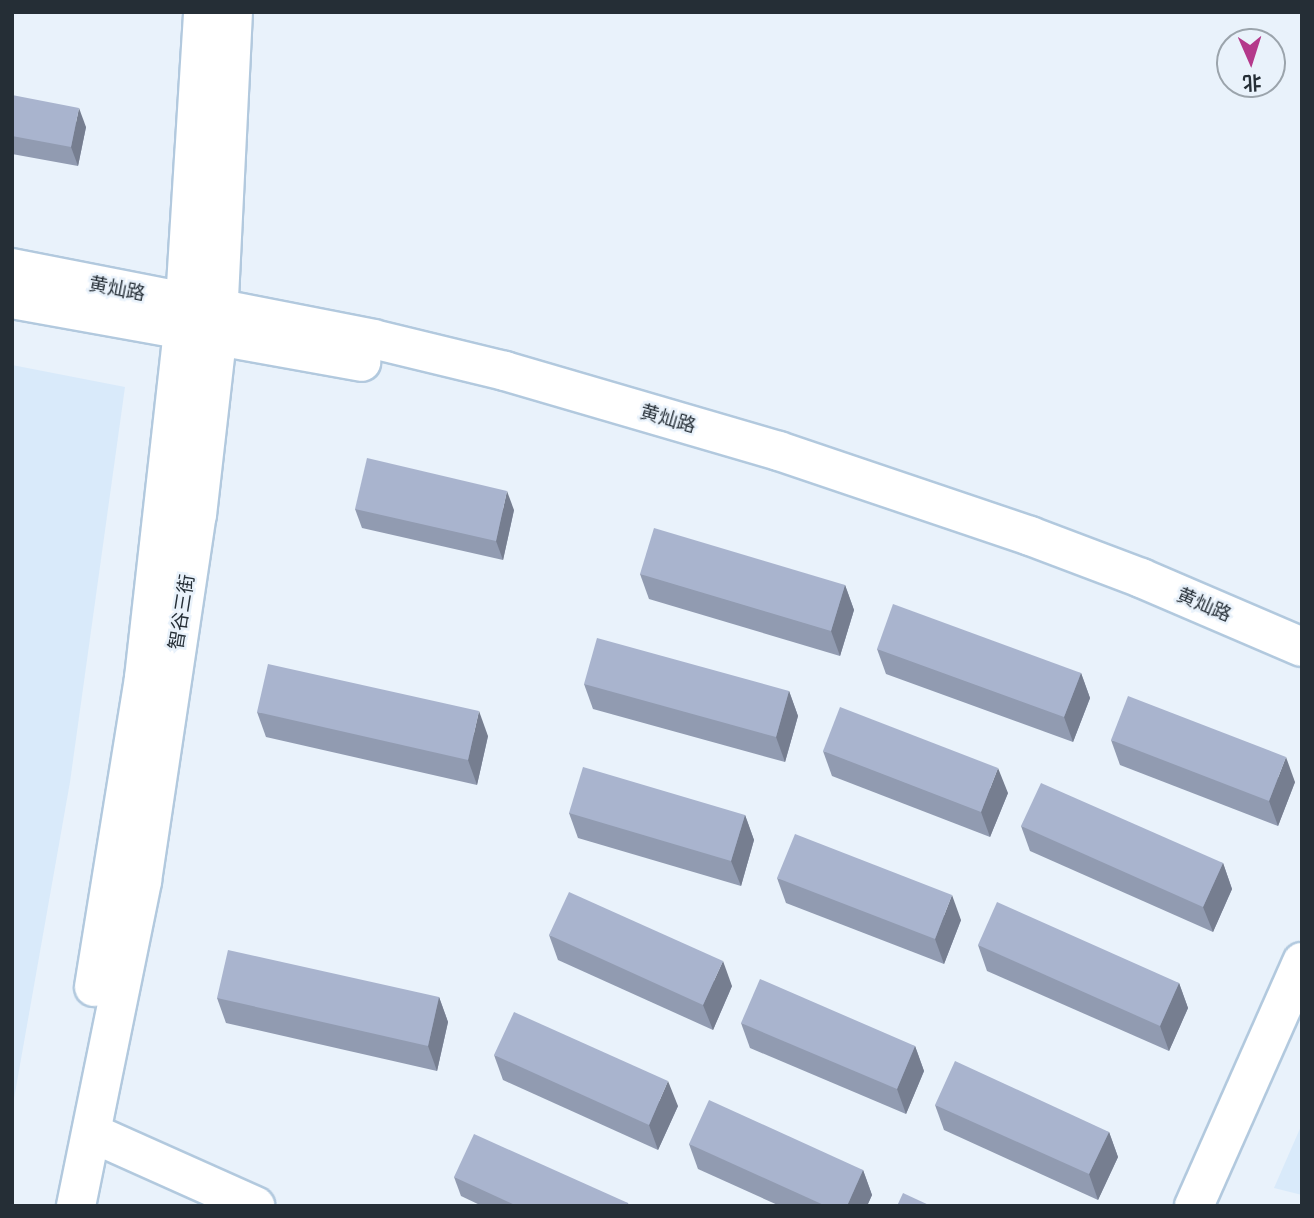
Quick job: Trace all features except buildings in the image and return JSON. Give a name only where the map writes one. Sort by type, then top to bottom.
[{"type":"street","name":"智谷三街","points":[[76,1206],[142,881],[197,515],[202,12]]},
{"type":"street","name":"智谷三街","points":[[51,1206],[105,929],[201,320],[233,12]]},
{"type":"street","name":"黄灿路","points":[[12,268],[201,320],[634,431],[976,540],[1085,580],[1302,674]]},
{"type":"street","name":"黄灿路","points":[[12,299],[201,320],[505,371],[779,451],[1079,554],[1302,647]]},
{"type":"street","points":[[1194,1206],[1302,962]]},
{"type":"street","points":[[1218,1206],[1302,1016]]},
{"type":"street","points":[[89,1144],[201,1206]]},
{"type":"street","points":[[89,1144],[255,1206]]},
{"type":"shaded area","points":[[12,365],[125,387],[70,782],[12,1110]]},
{"type":"shaded area","points":[[1302,1124],[1302,1195],[1274,1188]]}]
